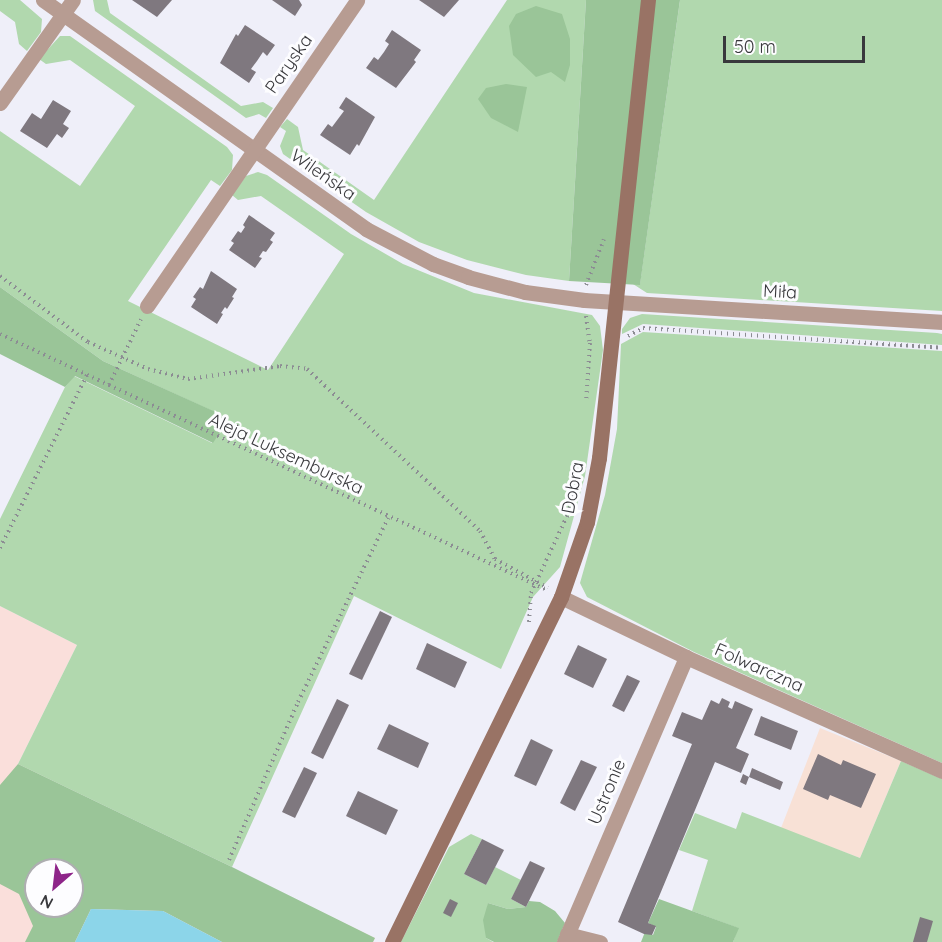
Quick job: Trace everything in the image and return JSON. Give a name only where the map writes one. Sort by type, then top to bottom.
[{"type":"street","name":"Wileńska","points":[[43,0],[366,229],[433,264],[468,277],[525,292],[615,302]]},
{"type":"street","points":[[0,103],[73,0]]},
{"type":"street","name":"Paryska","points":[[147,306],[357,0]]},
{"type":"street","name":"Dobra","points":[[392,942],[561,597],[577,554],[594,490],[648,0]]},
{"type":"street","name":"Miła","points":[[615,302],[942,322]]},
{"type":"street","name":"Folwarczna","points":[[561,597],[686,657],[942,771]]},
{"type":"street","name":"Ustronie","points":[[566,938],[686,657]]},
{"type":"street","points":[[566,938],[600,942]]},
{"type":"path","points":[[0,276],[88,342],[148,369],[188,380],[280,366],[307,369],[480,531],[495,559],[561,597]]},
{"type":"path","points":[[574,285],[586,287]]},
{"type":"path","points":[[109,385],[147,306]]},
{"type":"path","points":[[590,344],[622,339],[643,328],[942,348]]},
{"type":"path","name":"Aleja Luksemburska","points":[[0,334],[388,518],[561,597]]},
{"type":"path","points":[[0,548],[87,375]]},
{"type":"path","points":[[229,860],[298,702],[388,518]]},
{"type":"path","points":[[531,613],[531,593],[535,585]]},
{"type":"shaded area","points":[[0,606],[77,645],[18,764],[375,938],[373,942],[0,942]]},
{"type":"shaded area","points":[[820,728],[901,761],[860,858],[781,828]]},
{"type":"green space","points":[[0,0],[20,0],[42,19],[41,32],[27,51],[19,44],[15,22],[0,11]]},
{"type":"green space","points":[[93,0],[107,0],[110,13],[241,106],[263,102],[273,108],[266,118],[259,114],[246,118],[95,11]]},
{"type":"green space","points":[[507,0],[586,0],[569,281],[526,275],[467,260],[419,242],[366,212],[283,154],[280,146],[286,131],[280,127],[287,119],[298,127],[303,150],[374,200]]},
{"type":"green space","points":[[586,0],[680,0],[640,285],[569,281]]},
{"type":"green space","points":[[680,0],[942,0],[942,311],[647,293],[633,284],[640,284]]},
{"type":"green space","points":[[536,6],[562,14],[570,39],[570,65],[565,82],[551,72],[536,77],[513,55],[509,26],[516,14]]},
{"type":"green space","points":[[60,36],[70,36],[227,147],[233,155],[232,170],[220,186],[211,180],[128,301],[268,370],[344,254],[261,196],[238,200],[232,195],[246,176],[258,172],[267,175],[351,234],[403,264],[474,293],[592,315],[600,326],[603,350],[585,476],[560,567],[533,597],[501,669],[354,596],[232,867],[18,764],[77,645],[0,606],[0,519],[65,387],[74,376],[212,443],[228,418],[103,361],[0,287],[0,131],[80,186],[135,106],[70,60],[46,64],[39,59]]},
{"type":"green space","points":[[506,84],[527,87],[518,132],[491,118],[478,99],[486,88]]},
{"type":"green space","points":[[0,287],[103,361],[229,418],[213,443],[75,376],[65,387],[0,354]]},
{"type":"green space","points":[[642,314],[937,333],[942,334],[942,345],[643,324],[622,334],[622,329],[630,318]]},
{"type":"green space","points":[[643,332],[942,351],[942,763],[694,652],[587,597],[580,583],[605,495],[617,429],[621,344]]},
{"type":"green space","points":[[901,761],[942,779],[942,942],[733,942],[738,928],[692,911],[708,860],[679,850],[695,813],[736,829],[742,812],[860,858]]},
{"type":"green space","points":[[18,764],[375,938],[373,942],[222,942],[163,911],[91,909],[75,942],[25,942],[33,926],[30,918],[84,918],[84,858],[24,858],[24,905],[19,894],[0,884],[0,785]]},
{"type":"green space","points":[[471,834],[482,839],[464,874],[486,885],[495,867],[521,880],[511,899],[526,907],[508,909],[488,903],[486,938],[493,942],[401,942],[449,847]]},
{"type":"green space","points":[[659,899],[739,928],[733,942],[641,942],[645,932],[653,935],[656,927],[648,923]]},
{"type":"green space","points":[[529,901],[540,902],[555,911],[565,923],[557,942],[494,942],[486,938],[483,920],[488,903],[508,909],[526,907]]},
{"type":"water","points":[[91,909],[163,911],[222,942],[75,942]]},
{"type":"building","points":[[132,0],[172,0],[157,17]]},
{"type":"building","points":[[272,0],[299,0],[302,5],[295,16]]},
{"type":"building","points":[[419,0],[459,0],[444,17]]},
{"type":"building","points":[[245,25],[275,45],[267,56],[263,52],[251,69],[256,72],[249,83],[220,63],[236,34],[238,36]]},
{"type":"building","points":[[392,30],[421,50],[414,60],[416,62],[396,88],[366,68],[374,57],[378,60],[384,52],[389,44],[385,41]]},
{"type":"building","points":[[346,97],[375,117],[359,146],[357,144],[350,155],[320,135],[328,124],[332,127],[344,111],[339,108]]},
{"type":"building","points":[[53,100],[71,111],[63,124],[69,128],[62,138],[57,134],[47,148],[20,131],[32,113],[41,119]]},
{"type":"building","points":[[249,215],[275,233],[270,240],[273,242],[266,252],[263,251],[259,257],[262,258],[255,268],[229,250],[234,243],[231,241],[238,231],[241,233]]},
{"type":"building","points":[[211,271],[237,289],[227,309],[225,307],[221,313],[223,314],[217,324],[191,307],[196,299],[193,297],[200,287],[203,289]]},
{"type":"building","points":[[380,611],[392,617],[362,680],[349,674]]},
{"type":"building","points":[[427,643],[467,662],[455,688],[416,669]]},
{"type":"building","points":[[578,645],[607,659],[593,688],[564,674]]},
{"type":"building","points":[[627,675],[640,681],[624,712],[612,706]]},
{"type":"building","points":[[722,698],[730,702],[728,707],[732,709],[735,701],[753,709],[736,748],[749,754],[741,773],[715,762],[648,923],[656,926],[652,935],[644,934],[618,922],[692,744],[672,736],[682,712],[702,720],[711,700],[719,704]]},
{"type":"building","points":[[337,699],[349,705],[323,759],[311,753]]},
{"type":"building","points":[[761,716],[798,731],[791,750],[754,735]]},
{"type":"building","points":[[389,724],[429,743],[418,768],[377,749]]},
{"type":"building","points":[[531,739],[553,750],[536,786],[514,776]]},
{"type":"building","points":[[818,754],[841,765],[843,760],[876,774],[861,808],[830,795],[828,800],[803,789]]},
{"type":"building","points":[[581,760],[597,767],[575,811],[560,803]]},
{"type":"building","points":[[304,767],[317,773],[295,818],[282,812]]},
{"type":"building","points":[[752,768],[783,782],[780,790],[749,777]]},
{"type":"building","points":[[743,774],[749,777],[746,785],[740,782]]},
{"type":"building","points":[[358,791],[398,810],[386,835],[346,816]]},
{"type":"building","points":[[482,839],[504,850],[486,885],[464,874]]},
{"type":"building","points":[[530,861],[545,868],[526,907],[511,899]]},
{"type":"building","points":[[450,899],[458,903],[451,917],[443,913]]},
{"type":"building","points":[[920,917],[933,921],[927,942],[913,942]]}]
